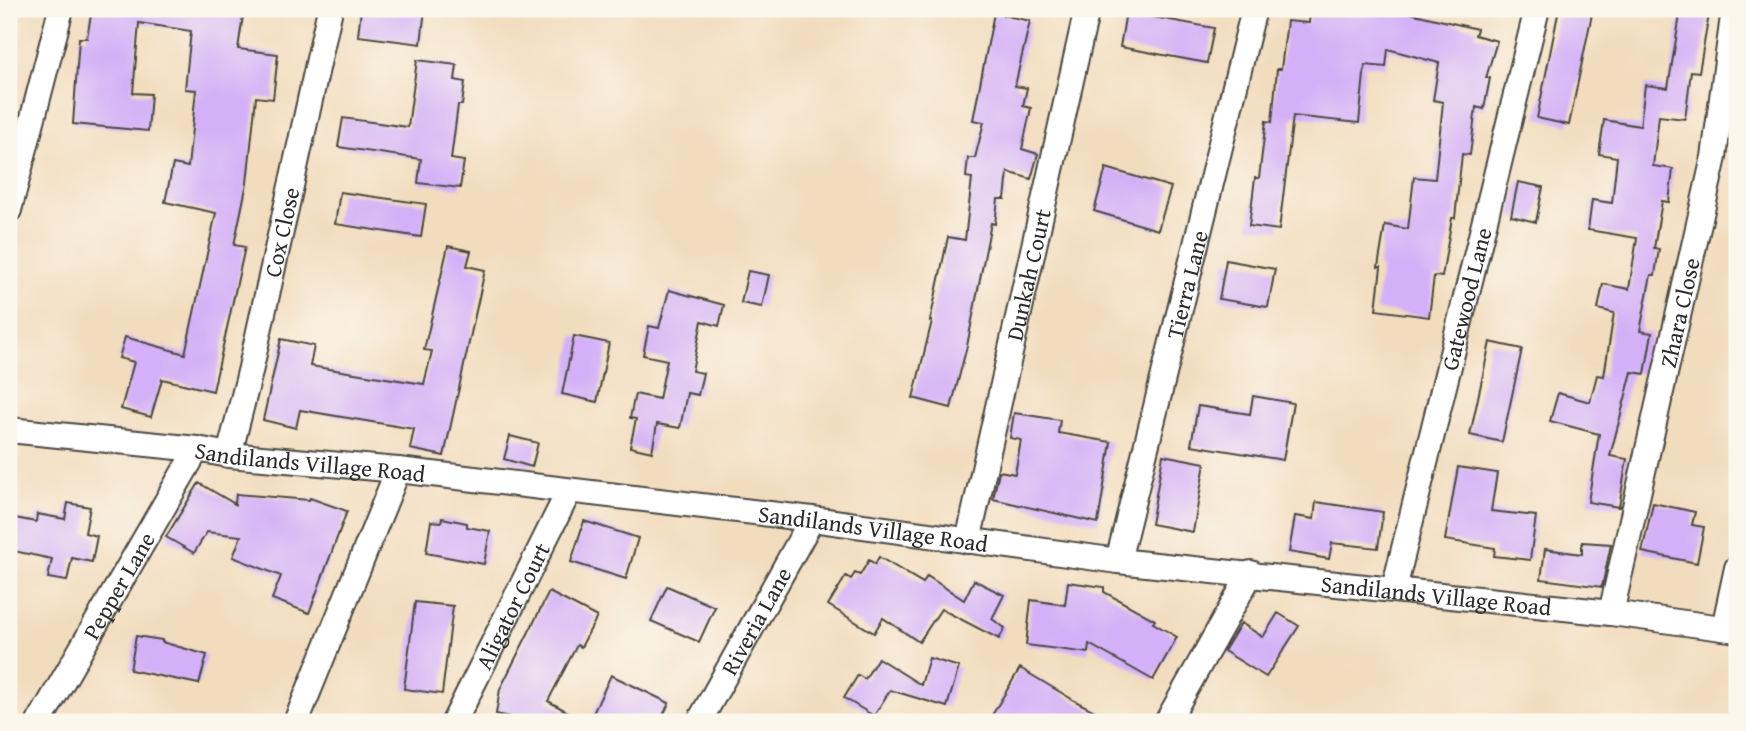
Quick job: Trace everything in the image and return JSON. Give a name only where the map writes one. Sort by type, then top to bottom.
[{"type":"street","points":[[9,210],[61,9]]},
{"type":"street","name":"Cox Close","points":[[229,455],[250,372],[330,9]]},
{"type":"street","name":"Dunkah Court","points":[[968,541],[1087,9]]},
{"type":"street","name":"Tierra Lane","points":[[1118,561],[1254,9]]},
{"type":"street","name":"Gatewood Lane","points":[[1394,589],[1537,9]]},
{"type":"street","name":"Zhara Close","points":[[1611,613],[1714,157],[1734,9]]},
{"type":"street","name":"Sandilands Village Road","points":[[9,430],[398,471],[812,519],[1118,561],[1251,573],[1731,629]]},
{"type":"street","name":"Pepper Lane","points":[[39,722],[197,449]]},
{"type":"street","points":[[296,722],[398,471]]},
{"type":"street","name":"Aligator Court","points":[[454,722],[569,491]]},
{"type":"street","name":"Riveria Lane","points":[[699,722],[812,519]]},
{"type":"street","points":[[1731,629],[1737,568]]},
{"type":"street","points":[[1167,722],[1251,573]]},
{"type":"building","points":[[92,9],[244,9],[238,49],[278,54],[273,99],[256,97],[247,183],[234,245],[245,247],[213,391],[162,379],[151,417],[121,409],[134,362],[119,358],[125,337],[185,354],[216,213],[165,202],[173,164],[188,167],[196,90],[185,89],[191,31],[139,23],[133,93],[151,94],[148,131],[73,124],[79,38],[87,38]]},
{"type":"building","points":[[361,9],[425,9],[421,44],[358,36]]},
{"type":"building","points":[[1310,9],[1394,9],[1477,29],[1475,35],[1497,41],[1486,78],[1490,78],[1484,109],[1476,107],[1470,155],[1462,154],[1455,218],[1452,218],[1442,277],[1434,276],[1429,317],[1376,310],[1381,267],[1378,267],[1385,225],[1408,229],[1414,177],[1435,179],[1443,102],[1433,100],[1439,63],[1388,49],[1386,67],[1365,65],[1359,123],[1293,116],[1279,230],[1249,226],[1255,178],[1259,178],[1266,121],[1272,122],[1277,69],[1281,69],[1287,21],[1309,23]]},
{"type":"building","points":[[1559,9],[1593,9],[1569,125],[1537,118]]},
{"type":"building","points":[[1681,9],[1710,9],[1699,72],[1691,71],[1685,119],[1659,116],[1653,166],[1673,169],[1669,202],[1662,201],[1654,248],[1659,249],[1655,275],[1651,275],[1640,331],[1652,333],[1645,374],[1632,372],[1610,456],[1627,459],[1619,507],[1588,502],[1599,434],[1550,421],[1558,393],[1590,402],[1597,375],[1604,376],[1614,313],[1598,309],[1603,284],[1629,289],[1637,238],[1588,230],[1592,200],[1612,203],[1617,157],[1599,154],[1604,120],[1640,126],[1645,85],[1668,88]]},
{"type":"building","points":[[1126,12],[1214,28],[1207,63],[1120,47]]},
{"type":"building","points":[[994,13],[1030,21],[1015,86],[1027,88],[1023,106],[1031,108],[1022,149],[1038,154],[1031,179],[1008,172],[1005,199],[998,199],[995,224],[991,223],[967,346],[951,408],[913,398],[932,321],[948,237],[965,240],[972,178],[966,177],[968,158],[975,158],[984,122],[973,120]]},
{"type":"building","points":[[417,60],[457,65],[455,80],[465,82],[462,105],[458,105],[451,159],[464,161],[460,188],[418,183],[421,159],[338,147],[343,118],[408,127]]},
{"type":"building","points":[[1106,168],[1171,187],[1158,230],[1094,211]]},
{"type":"building","points":[[1518,182],[1543,187],[1536,222],[1511,216]]},
{"type":"building","points":[[340,192],[426,204],[421,237],[335,224]]},
{"type":"building","points":[[448,246],[471,251],[467,266],[485,270],[444,456],[410,449],[414,429],[300,410],[296,428],[263,420],[281,339],[314,346],[310,366],[424,384],[432,351],[424,350]]},
{"type":"building","points":[[1226,260],[1275,269],[1268,307],[1219,299]]},
{"type":"building","points":[[748,271],[769,275],[762,307],[741,303]]},
{"type":"building","points":[[669,290],[724,305],[719,326],[702,321],[692,371],[703,373],[698,395],[687,393],[680,428],[657,424],[652,452],[630,447],[636,419],[630,418],[635,394],[659,399],[667,360],[643,355],[649,326],[659,328]]},
{"type":"building","points":[[574,336],[609,343],[597,402],[562,394]]},
{"type":"building","points":[[1490,342],[1522,349],[1502,442],[1470,435]]},
{"type":"building","points":[[1253,396],[1293,403],[1283,460],[1191,445],[1198,406],[1250,414]]},
{"type":"building","points":[[1014,413],[1060,420],[1058,433],[1111,442],[1098,523],[993,499],[999,471],[1015,474],[1021,440],[1010,438]]},
{"type":"building","points":[[510,436],[538,443],[532,467],[504,459]]},
{"type":"building","points":[[1163,455],[1205,463],[1193,532],[1151,524]]},
{"type":"building","points":[[1458,467],[1497,473],[1491,511],[1536,516],[1530,560],[1494,556],[1495,548],[1445,540]]},
{"type":"building","points":[[199,483],[235,504],[236,494],[310,498],[347,511],[309,613],[272,599],[281,576],[233,557],[241,536],[207,532],[194,553],[166,537]]},
{"type":"building","points":[[1316,502],[1383,512],[1378,548],[1332,543],[1329,559],[1289,552],[1295,516],[1314,519]]},
{"type":"building","points":[[68,503],[90,507],[85,533],[97,536],[92,562],[72,558],[67,581],[48,578],[52,559],[9,550],[15,518],[36,522],[37,514],[65,519]]},
{"type":"building","points":[[1653,503],[1695,512],[1692,525],[1704,527],[1697,563],[1642,552]]},
{"type":"building","points":[[442,518],[467,523],[467,527],[490,531],[484,564],[426,553],[431,521],[441,522]]},
{"type":"building","points":[[584,521],[638,538],[626,579],[571,562]]},
{"type":"building","points":[[1582,542],[1611,544],[1602,587],[1541,579],[1545,549],[1582,554]]},
{"type":"building","points":[[879,557],[923,583],[927,576],[964,600],[974,580],[1004,595],[992,619],[1005,628],[999,639],[941,609],[919,642],[883,618],[874,633],[828,605],[846,576],[851,579],[855,573],[860,575],[869,560],[875,564]]},
{"type":"building","points":[[1068,582],[1104,587],[1104,592],[1155,620],[1153,623],[1177,637],[1153,680],[1089,644],[1088,653],[1026,645],[1031,600],[1065,605]]},
{"type":"building","points":[[667,586],[715,607],[699,642],[651,621]]},
{"type":"building","points":[[549,592],[597,617],[581,647],[577,645],[548,701],[586,722],[509,722],[510,717],[496,714],[500,689]]},
{"type":"building","points":[[415,602],[453,606],[442,694],[404,689]]},
{"type":"building","points":[[1278,613],[1299,626],[1266,677],[1224,651],[1241,623],[1263,637]]},
{"type":"building","points":[[136,636],[162,640],[207,655],[199,684],[130,670]]},
{"type":"building","points":[[878,658],[921,685],[929,658],[959,667],[947,707],[890,690],[874,716],[844,698],[858,675],[865,679]]},
{"type":"building","points":[[1020,668],[1075,701],[1116,722],[988,722]]},
{"type":"building","points":[[611,675],[669,703],[660,722],[589,722]]}]
